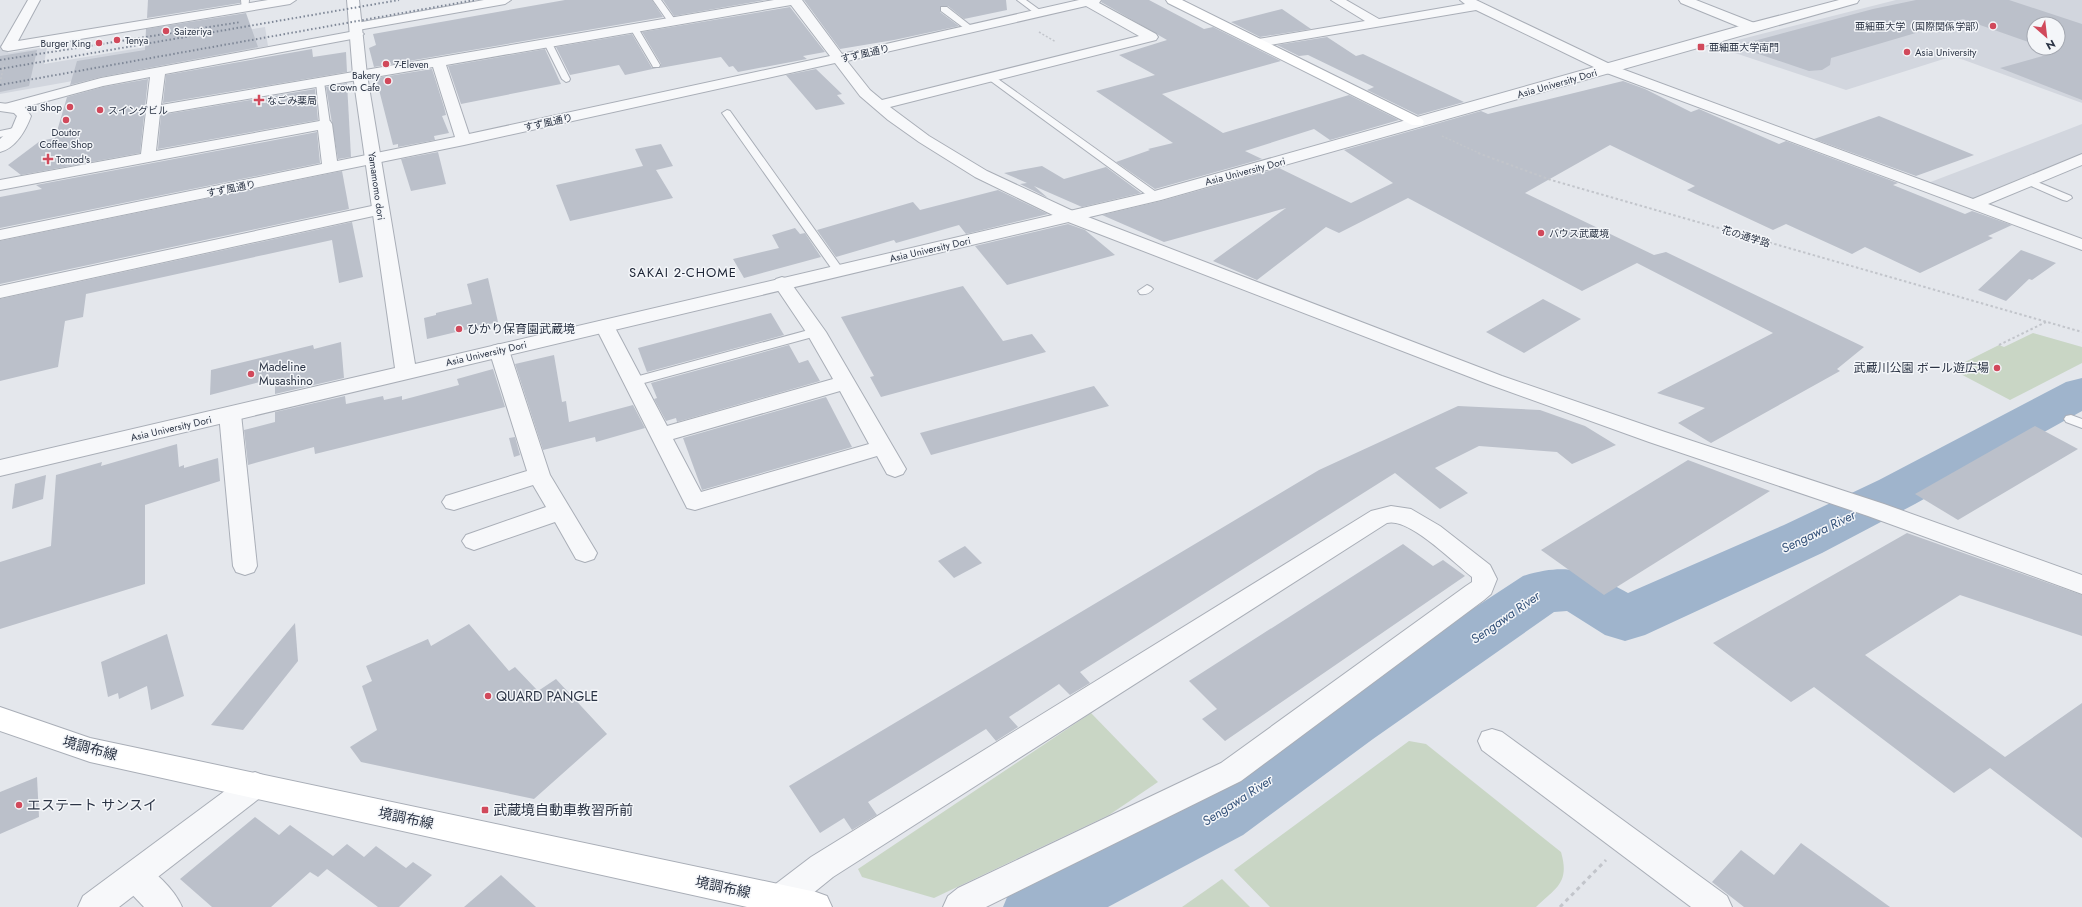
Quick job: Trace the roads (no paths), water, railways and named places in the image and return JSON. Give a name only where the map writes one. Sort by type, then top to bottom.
[{"type":"main road","points":[[1178,1],[1258,43],[1417,122]]},
{"type":"main road","name":"境調布線","points":[[0,719],[90,750],[816,907]]},
{"type":"street","points":[[34,0],[8,48],[245,4],[290,0]]},
{"type":"street","name":"Yamamomo dori","points":[[353,0],[360,75],[406,372]]},
{"type":"street","points":[[5,107],[66,90],[505,0]]},
{"type":"street","points":[[154,111],[795,0],[841,59],[865,93],[879,105],[924,139],[981,174],[1069,216],[1495,380],[1876,510],[2082,584]]},
{"type":"street","points":[[1337,0],[1377,23]]},
{"type":"street","points":[[1685,0],[1752,27]]},
{"type":"street","name":"Asia University Dori","points":[[0,468],[1155,196],[1609,69],[1752,27],[1853,0]]},
{"type":"street","points":[[879,105],[1151,36],[1091,1]]},
{"type":"street","name":"すず風通り","points":[[0,235],[464,140],[841,59],[1091,1]]},
{"type":"street","points":[[1258,43],[1377,23],[1471,3],[1609,69],[2082,245]]},
{"type":"street","points":[[438,62],[464,140]]},
{"type":"street","points":[[148,157],[158,71]]},
{"type":"street","points":[[0,147],[19,130],[24,116],[19,109],[5,107]]},
{"type":"street","points":[[0,185],[325,124],[330,168]]},
{"type":"street","points":[[1974,204],[2082,159]]},
{"type":"street","points":[[0,292],[381,209]]},
{"type":"street","points":[[782,283],[816,332],[844,383],[895,469]]},
{"type":"street","points":[[605,326],[695,502],[883,447]]},
{"type":"street","points":[[500,350],[540,475],[585,553]]},
{"type":"street","points":[[661,435],[844,383]]},
{"type":"street","points":[[230,414],[245,566]]},
{"type":"street","points":[[454,502],[540,475]]},
{"type":"street","points":[[474,541],[560,511]]},
{"type":"street","points":[[780,900],[829,863],[1379,516],[1403,514],[1418,523],[1481,571],[1485,579],[1482,587],[1475,594],[1231,772],[969,899],[959,907]]},
{"type":"street","points":[[1492,741],[1716,907]]},
{"type":"street","points":[[94,907],[255,785]]},
{"type":"street","points":[[135,876],[166,907]]},
{"type":"lane","points":[[657,0],[672,21]]},
{"type":"lane","points":[[1021,0],[1040,13]]},
{"type":"lane","points":[[944,8],[971,29]]},
{"type":"lane","points":[[634,28],[656,65]]},
{"type":"lane","points":[[548,43],[566,79]]},
{"type":"lane","points":[[991,77],[1155,196]]},
{"type":"lane","points":[[320,82],[325,124]]},
{"type":"lane","points":[[726,113],[838,270]]},
{"type":"lane","points":[[0,134],[19,130]]},
{"type":"lane","points":[[2028,181],[2067,198]]},
{"type":"lane","points":[[633,382],[816,332]]},
{"type":"waterway","name":"Sengawa River","points":[[1038,907],[1220,814],[1351,721],[1543,591],[1576,590],[1625,619],[1803,539],[1897,492],[2082,392]]},
{"type":"railway","points":[[0,69],[399,0]]},
{"type":"railway","points":[[0,85],[475,0]]},
{"type":"railway","points":[[0,60],[241,22]]},
{"type":"place","name":"亜細亜大学（国際関係学部）","points":[[1993,26]]},
{"type":"place","name":"Saizeriya","points":[[166,31]]},
{"type":"place","name":"Tenya","points":[[117,40]]},
{"type":"place","name":"Burger King","points":[[99,43]]},
{"type":"place","name":"亜細亜大学南門","points":[[1701,47]]},
{"type":"place","name":"Asia University","points":[[1907,52]]},
{"type":"place","name":"7-Eleven","points":[[386,64]]},
{"type":"place","name":"Bakery Crown Cafe","points":[[388,81]]},
{"type":"place","name":"なごみ薬局","points":[[259,100]]},
{"type":"place","name":"au Shop","points":[[70,107]]},
{"type":"place","name":"スイングビル","points":[[100,110]]},
{"type":"place","name":"Doutor Coffee Shop","points":[[66,120]]},
{"type":"place","name":"Tomod's","points":[[48,159]]},
{"type":"place","name":"バウス武蔵境","points":[[1541,233]]},
{"type":"place","name":"ひかり保育園武蔵境","points":[[459,329]]},
{"type":"place","name":"武蔵川公園 ボール遊広場","points":[[1997,368]]},
{"type":"place","name":"Madeline Musashino","points":[[251,374]]},
{"type":"place","name":"QUARD PANGLE","points":[[488,696]]},
{"type":"place","name":"エステート サンスイ","points":[[19,805]]},
{"type":"place","name":"武蔵境自動車教習所前","points":[[485,810]]},
{"type":"district","name":"SAKAI 2-CHOME","points":[[683,272]]}]
